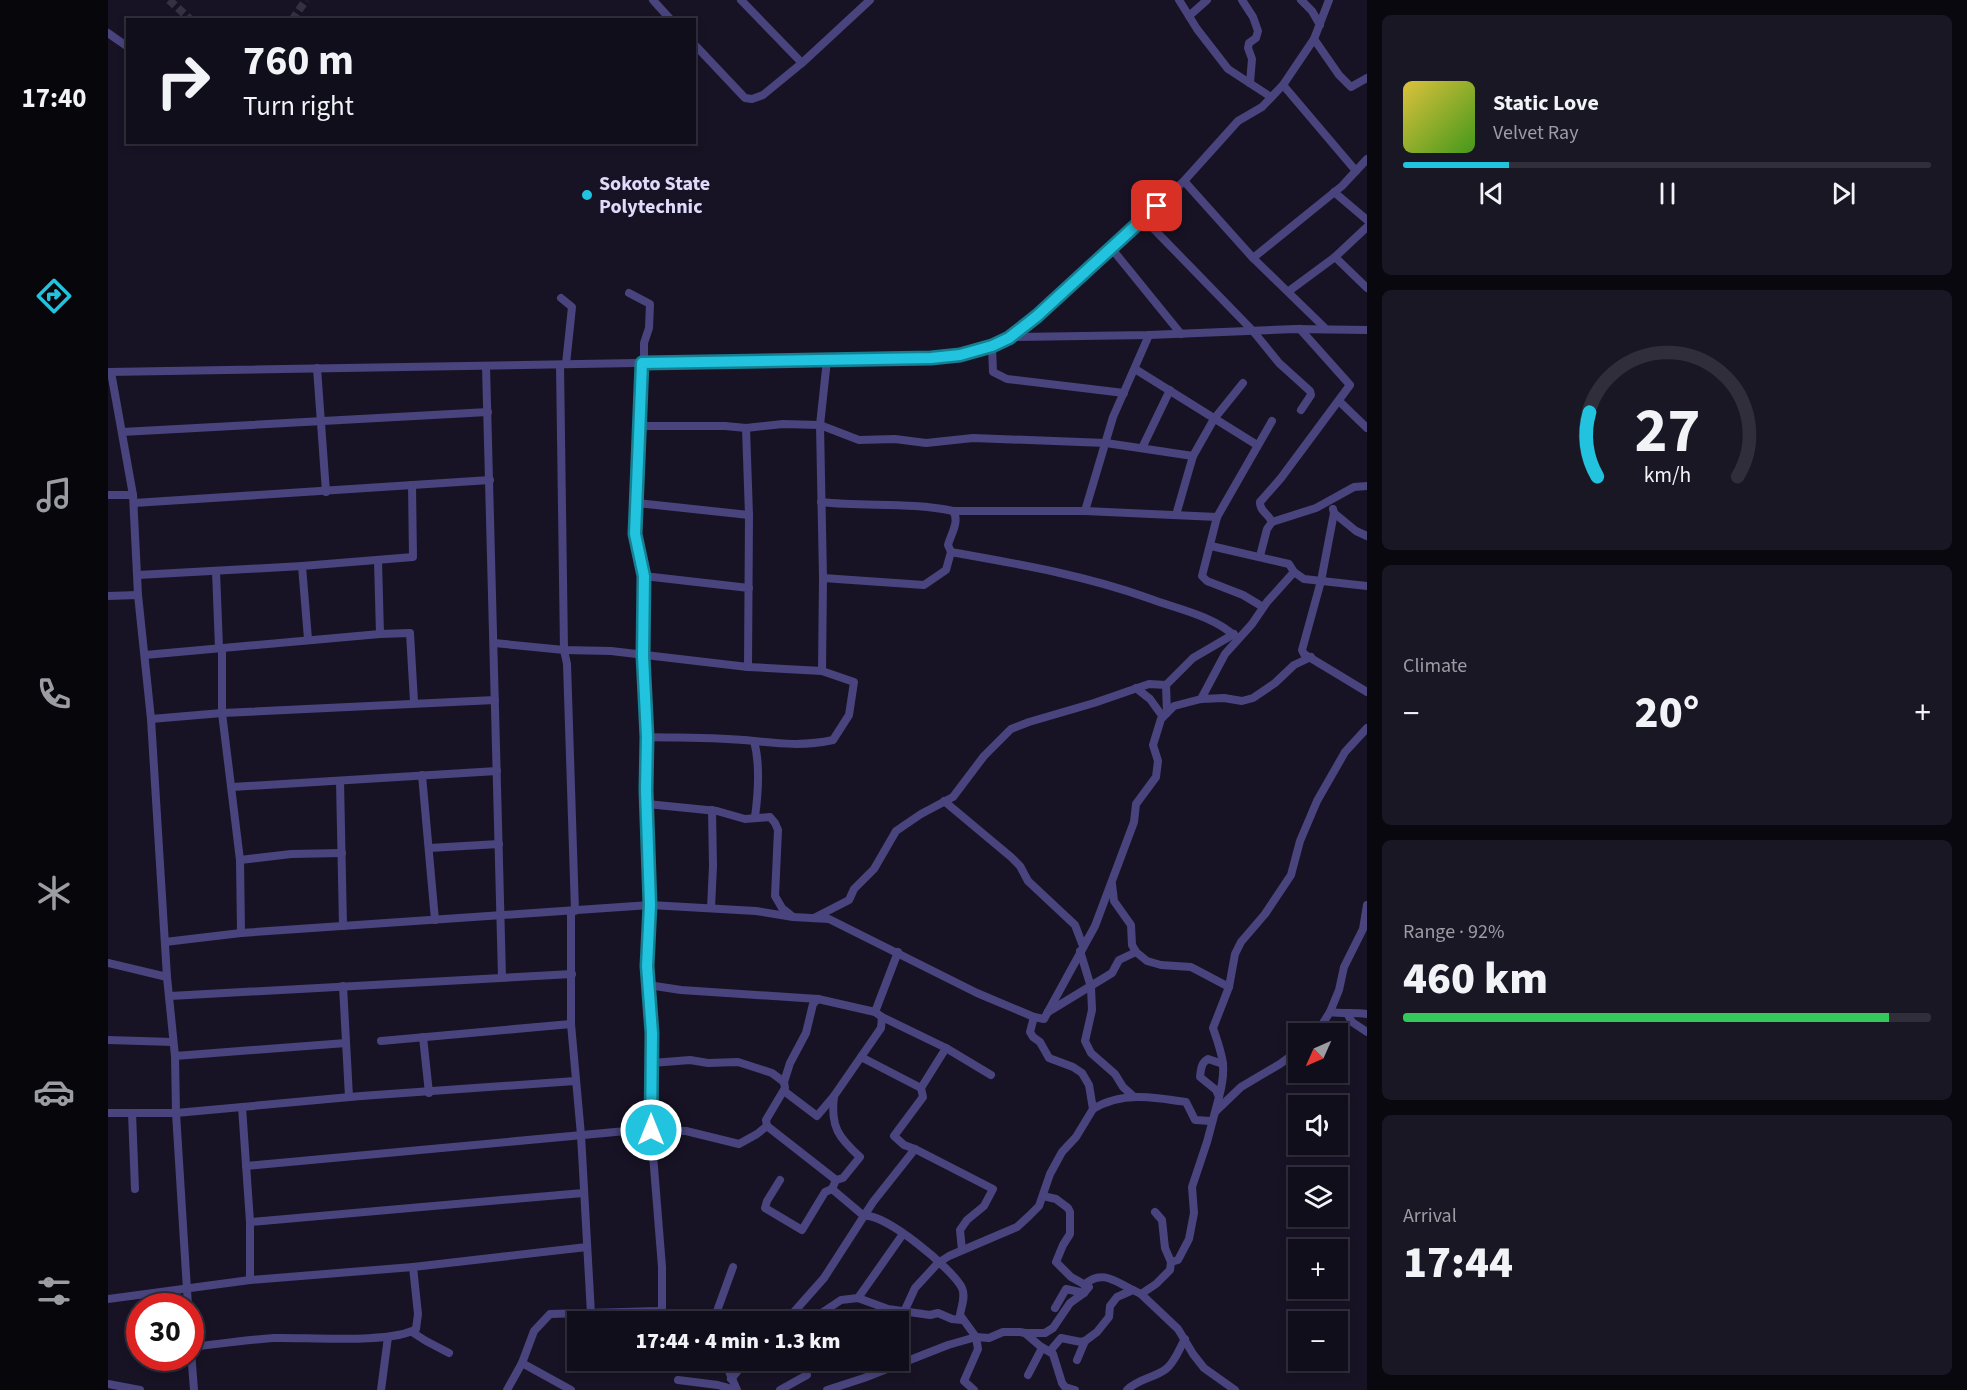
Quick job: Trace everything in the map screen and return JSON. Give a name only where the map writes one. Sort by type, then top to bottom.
[{"type":"street","points":[[653,0],[669,18]]},
{"type":"street","points":[[741,0],[802,63]]},
{"type":"street","points":[[696,46],[745,99],[752,99],[763,96],[870,0]]},
{"type":"street","points":[[1179,0],[1228,69],[1271,97]]},
{"type":"street","points":[[1189,16],[1207,0]]},
{"type":"street","points":[[1242,0],[1253,17],[1258,31],[1256,38],[1249,43],[1248,48],[1252,59],[1250,83]]},
{"type":"street","points":[[1301,0],[1312,11],[1320,25]]},
{"type":"street","points":[[187,1293],[176,1113],[175,1056],[167,977],[152,719],[138,595],[133,499],[109,372],[931,358],[960,355],[992,346],[1009,338],[1037,316],[1184,181],[1238,122],[1262,107],[1283,85],[1314,39],[1329,0]]},
{"type":"street","points":[[108,33],[126,46]]},
{"type":"street","points":[[1314,39],[1339,75],[1351,87],[1367,78]]},
{"type":"street","points":[[1283,85],[1356,171]]},
{"type":"street","points":[[1253,258],[1334,192],[1367,159]]},
{"type":"street","points":[[1184,181],[1253,258],[1326,329]]},
{"type":"street","points":[[1334,192],[1367,220]]},
{"type":"street","points":[[1144,219],[1253,331],[1279,363],[1310,391],[1311,395],[1301,410]]},
{"type":"street","points":[[1288,291],[1335,257],[1367,227]]},
{"type":"street","points":[[1112,249],[1181,334]]},
{"type":"street","points":[[1335,257],[1367,288]]},
{"type":"street","points":[[629,293],[650,303],[649,328],[644,343],[638,426],[635,534],[644,576],[643,656],[650,905],[647,966],[652,1033],[651,1130],[663,1267],[662,1308],[659,1311]]},
{"type":"street","points":[[561,298],[572,308],[563,365],[564,650],[567,664],[573,911],[571,1024],[581,1135],[591,1311]]},
{"type":"street","points":[[1009,338],[1300,329],[1367,330]]},
{"type":"street","points":[[1272,522],[1260,508],[1260,502],[1349,389],[1350,382],[1326,360],[1300,329]]},
{"type":"street","points":[[1085,511],[1113,417],[1149,335]]},
{"type":"street","points":[[992,346],[993,372],[1007,379],[1124,393]]},
{"type":"street","points":[[822,671],[820,425],[827,360]]},
{"type":"street","points":[[486,366],[502,977]]},
{"type":"street","points":[[317,368],[326,492]]},
{"type":"street","points":[[1135,369],[1257,445]]},
{"type":"street","points":[[1176,515],[1193,456],[1214,419],[1243,383]]},
{"type":"street","points":[[1142,448],[1170,390]]},
{"type":"street","points":[[1339,401],[1367,428]]},
{"type":"street","points":[[122,432],[488,412]]},
{"type":"street","points":[[1263,607],[1243,595],[1203,578],[1202,574],[1217,517],[1272,421]]},
{"type":"street","points":[[638,426],[702,425],[746,428],[783,424],[820,425],[859,440],[895,439],[926,443],[973,438],[1106,443],[1193,456]]},
{"type":"street","points":[[746,428],[749,515],[748,667]]},
{"type":"street","points":[[1260,556],[1266,529],[1272,522],[1330,502],[1367,477]]},
{"type":"street","points":[[108,495],[133,499],[326,492],[490,480]]},
{"type":"street","points":[[138,575],[413,557],[412,485]]},
{"type":"street","points":[[1354,487],[1367,486]]},
{"type":"street","points":[[637,502],[749,515]]},
{"type":"street","points":[[821,502],[842,505],[928,507],[953,511],[1085,511],[1217,517]]},
{"type":"street","points":[[1330,502],[1334,513],[1356,531],[1367,536]]},
{"type":"street","points":[[823,579],[924,585],[946,570],[951,552],[948,545],[956,521],[953,511]]},
{"type":"street","points":[[1334,513],[1321,581],[1302,647],[1304,654],[1367,692]]},
{"type":"street","points":[[1211,546],[1289,564],[1294,572],[1304,579],[1367,586]]},
{"type":"street","points":[[951,552],[1058,571],[1112,586],[1175,606],[1212,621],[1236,636]]},
{"type":"street","points":[[378,561],[380,634]]},
{"type":"street","points":[[303,566],[308,639]]},
{"type":"street","points":[[216,570],[222,713],[240,860],[241,933]]},
{"type":"street","points":[[1165,715],[1166,685],[1193,658],[1236,636],[1252,624],[1263,607],[1294,572]]},
{"type":"street","points":[[644,576],[749,588]]},
{"type":"street","points":[[108,596],[138,595]]},
{"type":"street","points":[[145,655],[308,639],[410,633],[414,702]]},
{"type":"street","points":[[1201,699],[1236,636]]},
{"type":"street","points":[[494,643],[564,650],[611,651],[748,667],[822,671],[854,682],[849,715],[833,741],[794,745],[754,741],[647,737]]},
{"type":"street","points":[[165,942],[241,933],[650,905],[756,910],[793,917],[829,920],[898,952],[977,993],[1044,1019],[1105,905],[1111,881],[1134,822],[1136,804],[1156,777],[1158,761],[1153,745],[1157,730],[1165,715],[1174,706],[1201,699],[1224,698],[1242,701],[1254,698],[1294,665],[1311,657]]},
{"type":"street","points":[[814,918],[849,900],[854,889],[874,868],[896,831],[953,797],[984,756],[1011,729],[1149,684],[1166,685]]},
{"type":"street","points":[[1136,688],[1165,715]]},
{"type":"street","points":[[152,719],[414,702],[495,700]]},
{"type":"street","points":[[1171,1262],[1178,1260],[1190,1239],[1194,1213],[1192,1187],[1225,1075],[1222,1054],[1213,1028],[1229,987],[1235,954],[1241,942],[1265,914],[1291,875],[1300,841],[1317,801],[1345,752],[1367,728]]},
{"type":"street","points":[[754,741],[757,758],[757,802],[754,817]]},
{"type":"street","points":[[232,787],[497,771]]},
{"type":"street","points":[[422,775],[435,920]]},
{"type":"street","points":[[340,781],[343,926]]},
{"type":"street","points":[[944,801],[1011,857],[1028,881],[1075,926],[1091,987],[1092,1010],[1085,1041],[1091,1053],[1115,1074],[1123,1087],[1133,1096]]},
{"type":"street","points":[[647,804],[712,810],[745,819],[770,818],[777,826],[778,838],[775,856],[775,896],[782,908],[793,917]]},
{"type":"street","points":[[711,908],[714,821],[712,810]]},
{"type":"street","points":[[429,848],[499,844]]},
{"type":"street","points":[[240,860],[291,854],[342,853]]},
{"type":"street","points":[[1111,881],[1114,901],[1131,925],[1132,945],[1136,952],[1147,961],[1161,965],[1191,967],[1229,987]]},
{"type":"street","points":[[1323,1023],[1339,990],[1344,967],[1363,929],[1367,905]]},
{"type":"street","points":[[652,1063],[690,1060],[708,1063],[738,1062],[761,1068],[772,1073],[817,1116],[834,1096],[881,1028],[878,1014],[898,952]]},
{"type":"street","points":[[1048,1012],[1112,974],[1119,960],[1136,952]]},
{"type":"street","points":[[108,963],[167,977]]},
{"type":"street","points":[[170,996],[572,974]]},
{"type":"street","points":[[648,985],[681,990],[818,999],[878,1014],[946,1048],[991,1075]]},
{"type":"street","points":[[343,986],[349,1097]]},
{"type":"street","points":[[818,999],[813,1004],[806,1033],[789,1063],[784,1086],[766,1120],[767,1126],[834,1184],[864,1216]]},
{"type":"street","points":[[1330,1012],[1348,1015],[1357,1012],[1367,1014]]},
{"type":"street","points":[[1348,1015],[1352,1022],[1367,1032]]},
{"type":"street","points":[[1034,1017],[1030,1032],[1033,1037],[1040,1042],[1049,1058],[1082,1073],[1089,1085],[1093,1109]]},
{"type":"street","points":[[381,1041],[571,1024]]},
{"type":"street","points":[[423,1037],[429,1093]]},
{"type":"street","points":[[108,1040],[173,1042]]},
{"type":"street","points":[[175,1056],[346,1043]]},
{"type":"street","points":[[946,1048],[921,1088],[923,1097],[894,1136],[903,1145],[993,1189],[984,1206],[967,1220],[960,1230],[962,1250]]},
{"type":"street","points":[[861,1057],[921,1088]]},
{"type":"street","points":[[904,1311],[915,1288],[938,1263],[962,1250],[1017,1227],[1039,1206],[1050,1174],[1062,1152],[1076,1137],[1093,1109],[1101,1104],[1133,1096],[1186,1102],[1195,1120],[1213,1117],[1241,1087],[1288,1057]]},
{"type":"street","points":[[1219,1097],[1216,1090],[1200,1077],[1201,1068],[1209,1059],[1224,1064]]},
{"type":"street","points":[[108,1113],[176,1113],[349,1097],[575,1081]]},
{"type":"street","points":[[780,1180],[765,1208],[802,1230],[825,1192],[843,1178],[860,1157],[841,1139],[832,1106],[834,1096]]},
{"type":"street","points":[[242,1107],[250,1222],[250,1280]]},
{"type":"street","points":[[132,1113],[135,1189]]},
{"type":"street","points":[[246,1166],[651,1130],[686,1131],[739,1144],[767,1126]]},
{"type":"street","points":[[795,1311],[824,1278],[864,1216],[915,1149]]},
{"type":"street","points":[[250,1222],[583,1193]]},
{"type":"street","points":[[1043,1196],[1056,1199],[1070,1212],[1070,1234],[1056,1263],[1084,1289]]},
{"type":"street","points":[[1142,1294],[1163,1278],[1170,1269],[1171,1262],[1165,1248],[1162,1220],[1155,1212]]},
{"type":"street","points":[[864,1216],[871,1215],[903,1234],[938,1263],[962,1289],[964,1298],[960,1315],[976,1337],[978,1349],[964,1381],[974,1390]]},
{"type":"street","points":[[858,1298],[903,1234]]},
{"type":"street","points":[[108,1299],[250,1280],[413,1267],[587,1247]]},
{"type":"street","points":[[204,1346],[273,1338],[388,1337],[412,1332],[416,1329],[418,1314],[413,1267]]},
{"type":"street","points":[[717,1311],[733,1267]]},
{"type":"street","points":[[1025,1334],[1046,1333],[1053,1328],[1091,1278],[1102,1276],[1142,1294],[1178,1329],[1192,1354],[1204,1368],[1234,1390]]},
{"type":"street","points":[[1055,1308],[1066,1289],[1084,1289]]},
{"type":"street","points":[[1077,1360],[1085,1341],[1097,1332],[1108,1317],[1110,1306],[1117,1297],[1133,1290]]},
{"type":"street","points":[[824,1311],[841,1300],[858,1298],[896,1311]]},
{"type":"street","points":[[909,1312],[938,1313],[952,1319],[962,1320]]},
{"type":"street","points":[[507,1390],[522,1363],[534,1332],[550,1314],[567,1314]]},
{"type":"street","points":[[412,1332],[449,1353]]},
{"type":"street","points":[[833,1389],[920,1355],[976,1337],[989,1338],[1003,1332],[1020,1332],[1055,1356],[1062,1383],[1065,1387],[1076,1390]]},
{"type":"street","points":[[381,1390],[388,1337]]},
{"type":"street","points":[[1028,1376],[1046,1349],[1060,1338],[1085,1341]]},
{"type":"street","points":[[1127,1390],[1134,1383],[1168,1368],[1185,1339]]},
{"type":"street","points":[[522,1363],[571,1390]]},
{"type":"street","points":[[193,1371],[195,1390]]},
{"type":"street","points":[[728,1371],[737,1390]]},
{"type":"street","points":[[731,1379],[738,1371]]},
{"type":"street","points":[[780,1390],[807,1375]]},
{"type":"street","points":[[678,1380],[737,1390]]},
{"type":"street","points":[[108,1384],[140,1390]]},
{"type":"tunnel","points":[[169,0],[189,18]]},
{"type":"tunnel","points":[[293,18],[306,0]]},
{"type":"place","name":"Sokoto State Polytechnic","points":[[587,195]]},
{"type":"route","points":[[651,1130],[652,1033],[647,966],[650,905],[643,656],[644,576],[635,534],[642,363],[931,358],[960,355],[992,346],[1009,338],[1037,316],[1157,206]]}]
